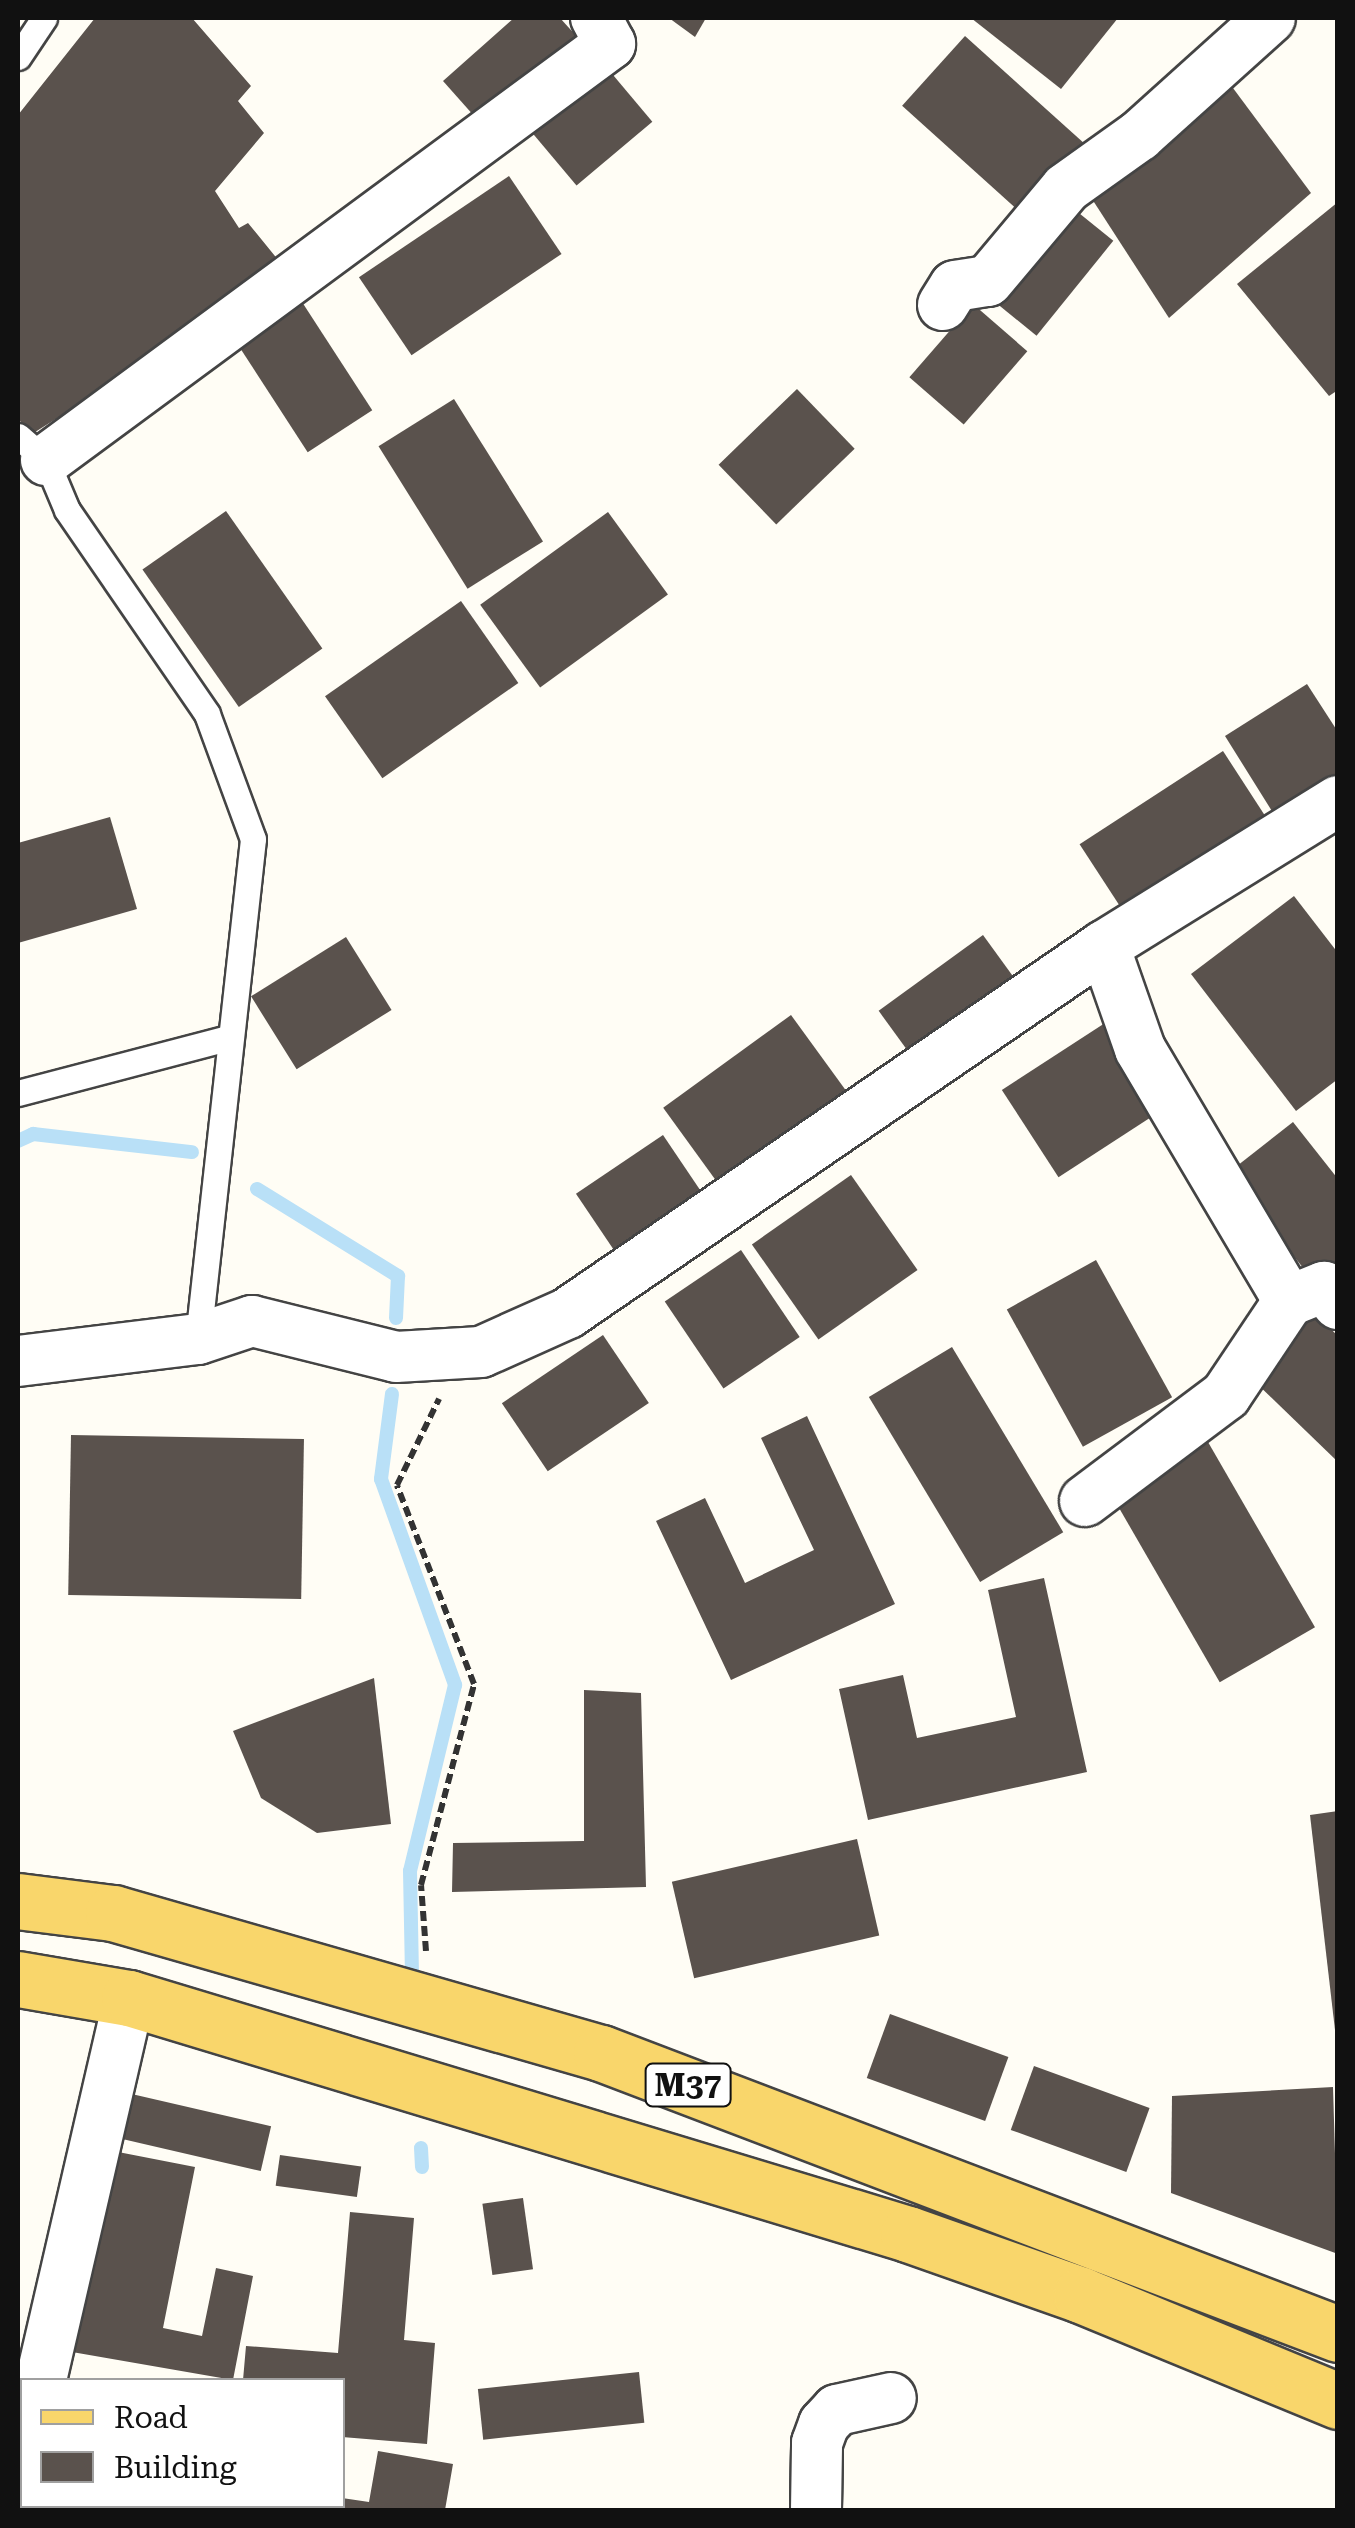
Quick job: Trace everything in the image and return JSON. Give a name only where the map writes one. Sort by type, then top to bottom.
[{"type":"main road","name":"M37","points":[[18,1901],[113,1913],[601,2053],[918,2170],[1338,2334]]},
{"type":"main road","name":"M37","points":[[18,1980],[128,1998],[908,2234],[1082,2296],[1338,2401]]},
{"type":"street","points":[[32,448],[610,44],[596,18]]},
{"type":"street","points":[[943,305],[956,286],[988,280],[1066,188],[1139,136],[1270,18]]},
{"type":"street","points":[[18,1361],[198,1339],[252,1320],[396,1357],[481,1352],[568,1313],[1104,946],[1338,802]]},
{"type":"street","points":[[1085,1502],[1226,1395],[1322,1295],[1140,1049],[1104,946]]},
{"type":"street","points":[[41,2378],[128,1998]]},
{"type":"street","points":[[816,2510],[824,2424],[836,2410],[891,2398]]},
{"type":"lane","points":[[18,57],[44,18]]},
{"type":"lane","points":[[32,448],[67,510],[207,714],[253,839],[227,1038],[198,1339]]},
{"type":"lane","points":[[18,1093],[227,1038]]},
{"type":"lane","points":[[908,2234],[918,2170]]},
{"type":"path","points":[[430,2004],[421,1885],[474,1684],[397,1485],[461,1353]]},
{"type":"building","points":[[95,18],[192,18],[251,86],[238,101],[264,133],[215,191],[239,228],[248,223],[288,272],[32,434],[18,419],[18,115]]},
{"type":"building","points":[[514,18],[560,18],[580,40],[483,126],[443,81]]},
{"type":"building","points":[[669,18],[706,18],[695,37]]},
{"type":"building","points":[[971,18],[1118,18],[1061,89]]},
{"type":"building","points":[[965,36],[1087,146],[1024,216],[902,106]]},
{"type":"building","points":[[608,69],[652,122],[577,185],[532,133]]},
{"type":"building","points":[[1227,80],[1311,193],[1169,318],[1092,199]]},
{"type":"building","points":[[509,176],[562,254],[412,355],[359,277]]},
{"type":"building","points":[[1338,202],[1338,390],[1329,396],[1237,284]]},
{"type":"building","points":[[1069,205],[1113,241],[1037,336],[992,300]]},
{"type":"building","points":[[302,302],[372,410],[308,452],[237,344]]},
{"type":"building","points":[[973,304],[1027,351],[964,424],[909,377]]},
{"type":"building","points":[[797,389],[855,449],[776,524],[719,465]]},
{"type":"building","points":[[454,399],[543,541],[468,589],[379,446]]},
{"type":"building","points":[[226,511],[322,649],[239,707],[142,570]]},
{"type":"building","points":[[608,512],[668,595],[540,687],[480,605]]},
{"type":"building","points":[[461,601],[518,683],[382,778],[325,696]]},
{"type":"building","points":[[1307,684],[1338,732],[1338,788],[1280,824],[1225,736]]},
{"type":"building","points":[[1223,751],[1272,826],[1129,920],[1080,844]]},
{"type":"building","points":[[110,817],[137,909],[18,943],[18,843]]},
{"type":"building","points":[[1294,896],[1338,953],[1338,1079],[1296,1111],[1191,974]]},
{"type":"building","points":[[983,935],[1018,983],[913,1059],[879,1011]]},
{"type":"building","points":[[346,937],[392,1010],[297,1069],[251,996]]},
{"type":"building","points":[[791,1015],[852,1098],[724,1191],[663,1108]]},
{"type":"building","points":[[1105,1023],[1162,1110],[1058,1177],[1002,1090]]},
{"type":"building","points":[[1293,1122],[1338,1179],[1338,1266],[1315,1283],[1228,1173]]},
{"type":"building","points":[[663,1135],[709,1203],[622,1262],[576,1194]]},
{"type":"building","points":[[851,1175],[918,1270],[818,1339],[752,1244]]},
{"type":"building","points":[[741,1250],[800,1337],[723,1388],[665,1301]]},
{"type":"building","points":[[1096,1260],[1172,1397],[1083,1447],[1007,1309]]},
{"type":"building","points":[[1314,1313],[1338,1336],[1338,1462],[1251,1378]]},
{"type":"building","points":[[603,1335],[649,1403],[548,1471],[502,1403]]},
{"type":"building","points":[[952,1347],[1063,1532],[980,1582],[869,1397]]},
{"type":"building","points":[[807,1416],[895,1604],[731,1680],[656,1521],[705,1498],[745,1583],[814,1550],[761,1438]]},
{"type":"building","points":[[71,1435],[304,1439],[301,1599],[68,1595]]},
{"type":"building","points":[[1208,1442],[1315,1627],[1220,1682],[1113,1497]]},
{"type":"building","points":[[1044,1578],[1087,1772],[868,1820],[839,1689],[903,1675],[917,1738],[1016,1717],[988,1590]]},
{"type":"building","points":[[374,1678],[391,1824],[317,1833],[261,1798],[233,1731]]},
{"type":"building","points":[[584,1690],[641,1693],[646,1887],[452,1892],[453,1843],[584,1841]]},
{"type":"building","points":[[1338,1811],[1338,2030],[1335,2030],[1310,1815]]},
{"type":"building","points":[[857,1839],[879,1935],[694,1978],[672,1882]]},
{"type":"building","points":[[890,2014],[1008,2057],[985,2121],[867,2078]]},
{"type":"building","points":[[1034,2066],[1150,2108],[1126,2172],[1011,2130]]},
{"type":"building","points":[[1333,2087],[1338,2254],[1171,2193],[1172,2096]]},
{"type":"building","points":[[123,2092],[271,2126],[261,2171],[113,2137]]},
{"type":"building","points":[[113,2151],[195,2167],[163,2328],[202,2336],[216,2268],[253,2276],[233,2378],[72,2352]]},
{"type":"building","points":[[280,2155],[361,2166],[357,2197],[276,2186]]},
{"type":"building","points":[[523,2198],[533,2269],[492,2275],[482,2204]]},
{"type":"building","points":[[350,2212],[414,2218],[404,2340],[435,2343],[427,2444],[345,2437],[345,2378],[243,2378],[246,2346],[338,2353]]},
{"type":"building","points":[[639,2372],[644,2423],[483,2440],[478,2389]]},
{"type":"building","points":[[378,2451],[453,2464],[445,2510],[218,2510],[345,2508],[345,2498],[369,2502]]},
{"type":"waterway","points":[[18,1141],[33,1134],[192,1152]]},
{"type":"waterway","points":[[257,1189],[398,1276],[396,1318]]},
{"type":"waterway","points":[[392,1394],[381,1479],[455,1685],[410,1871],[412,1971]]},
{"type":"waterway","points":[[421,2148],[422,2167]]}]
